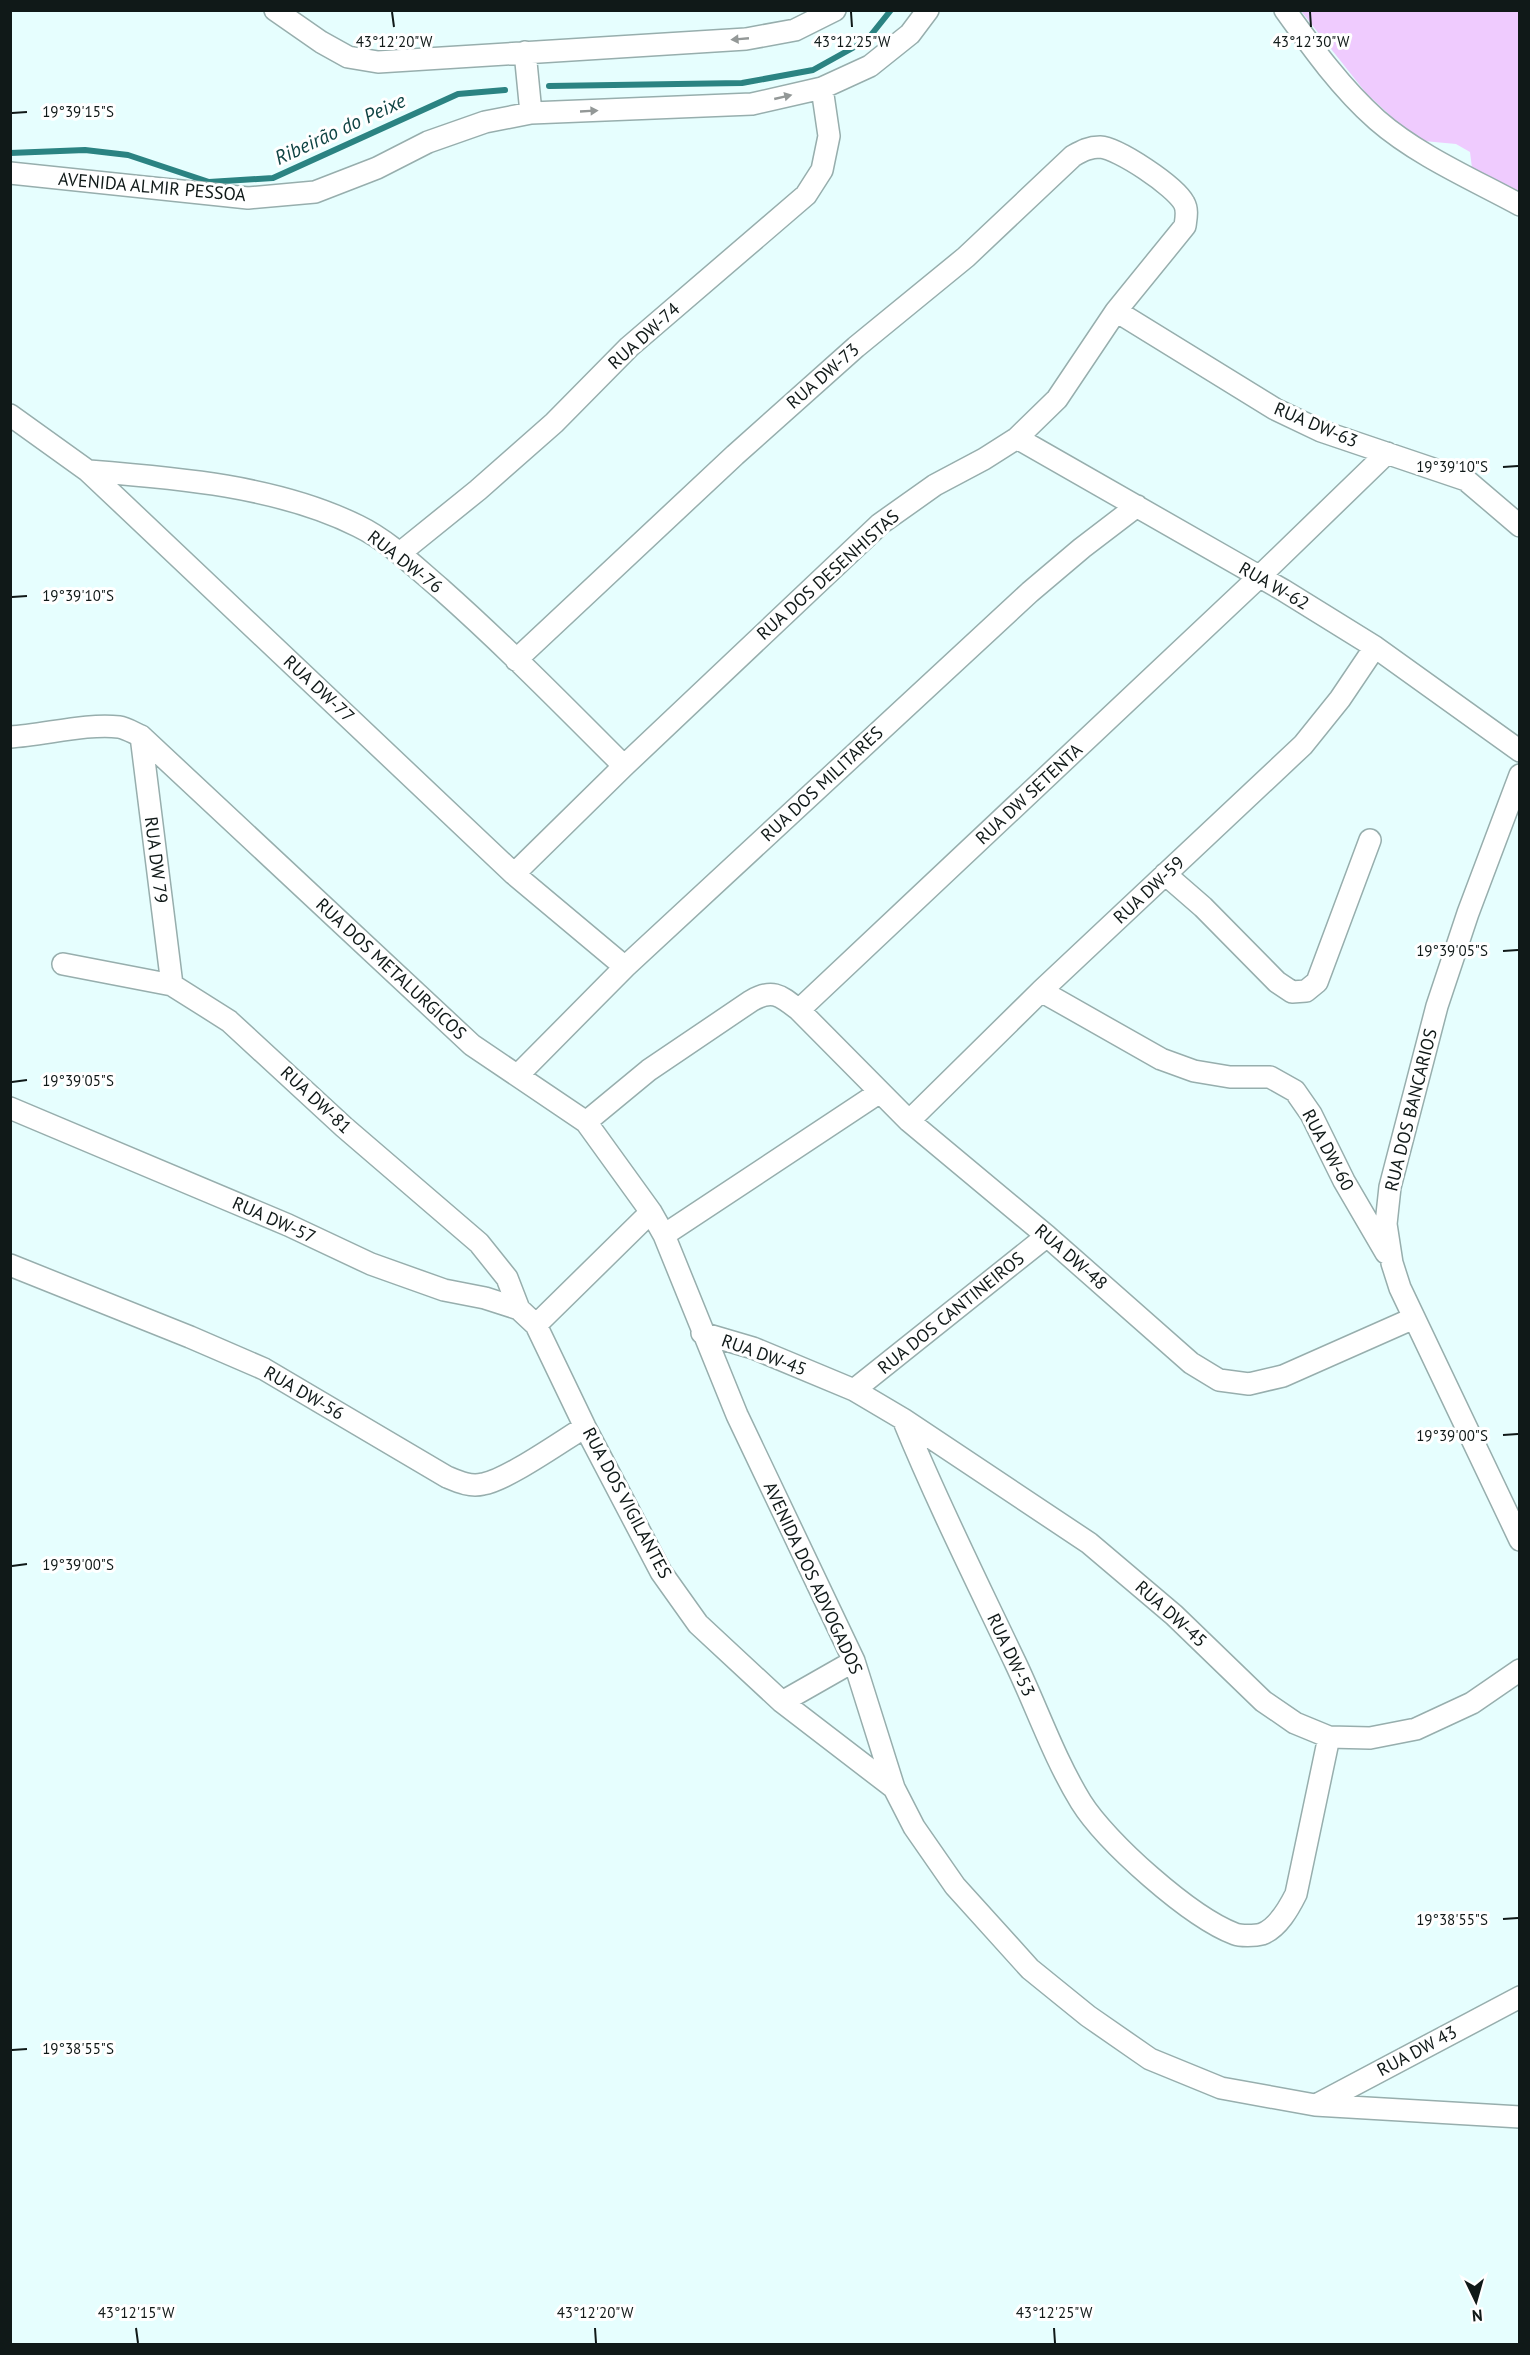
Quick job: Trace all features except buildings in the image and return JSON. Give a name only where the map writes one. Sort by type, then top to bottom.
[{"type":"street","points":[[275,10],[321,42],[348,57],[378,62],[746,39],[795,30],[835,10]]},
{"type":"street","name":"AVENIDA ALMIR PESSOA","points":[[10,173],[248,198],[315,192],[377,168],[429,142],[485,122],[531,113],[752,104],[822,88],[870,66],[910,34],[928,10]]},
{"type":"street","points":[[1285,10],[1327,68],[1378,120],[1431,158],[1520,205]]},
{"type":"street","points":[[525,52],[531,113]]},
{"type":"street","name":"RUA DW-74","points":[[400,553],[478,490],[545,431],[629,347],[806,195],[822,170],[829,136],[822,88]]},
{"type":"street","name":"RUA DW-73","points":[[516,660],[735,455],[856,347],[966,257],[1073,156],[1087,148],[1102,147],[1117,152],[1149,171]]},
{"type":"street","name":"RUA DOS DESENHISTAS","points":[[514,874],[624,766],[880,524],[935,484],[984,459],[1017,438],[1057,399],[1116,311],[1185,226],[1187,213],[1184,202],[1149,171]]},
{"type":"street","name":"RUA DW-63","points":[[1116,311],[1275,409],[1321,431],[1466,480],[1520,526]]},
{"type":"street","name":"RUA DW-77","points":[[10,416],[88,471],[514,874],[625,967]]},
{"type":"street","name":"RUA W-62","points":[[1017,438],[1259,577],[1375,647],[1520,751]]},
{"type":"street","name":"RUA DW SETENTA","points":[[799,1010],[1259,577],[1387,453]]},
{"type":"street","name":"RUA DW-76","points":[[88,471],[218,484],[303,505],[358,526],[400,553],[516,660],[624,766]]},
{"type":"street","name":"RUA DOS MILITARES","points":[[518,1075],[625,967],[1030,592],[1137,506]]},
{"type":"street","name":"RUA DW-59","points":[[909,1120],[1041,991],[1303,745],[1340,699],[1375,647]]},
{"type":"street","name":"RUA DOS METALURGICOS","points":[[10,737],[92,727],[120,727],[141,736],[457,1032],[472,1045],[586,1122]]},
{"type":"street","name":"RUA DW 79","points":[[141,736],[172,985]]},
{"type":"street","name":"RUA DOS BANCARIOS","points":[[1520,775],[1468,913],[1437,1006],[1390,1187],[1386,1224],[1392,1263],[1400,1288],[1520,1540]]},
{"type":"street","points":[[1165,874],[1203,907],[1277,982],[1292,992],[1306,991],[1317,982],[1370,840]]},
{"type":"street","name":"RUA DW-81","points":[[63,964],[172,985],[229,1022],[344,1127],[478,1243],[507,1278],[519,1309]]},
{"type":"street","name":"RUA DW-60","points":[[1041,991],[1161,1059],[1194,1071],[1230,1077],[1270,1077],[1295,1091],[1311,1114],[1344,1181],[1392,1263]]},
{"type":"street","name":"RUA DW-48","points":[[586,1122],[649,1070],[760,995],[770,993],[781,996],[799,1010],[909,1120],[1047,1236],[1191,1363],[1219,1380],[1250,1384],[1283,1376],[1414,1318]]},
{"type":"street","points":[[664,1235],[880,1092]]},
{"type":"street","name":"RUA DW-57","points":[[10,1108],[288,1225],[371,1264],[444,1290],[485,1298],[519,1309],[536,1325]]},
{"type":"street","name":"AVENIDA DOS ADVOGADOS","points":[[586,1122],[651,1212],[664,1235],[737,1415],[854,1661],[894,1788],[914,1827],[955,1886],[1030,1969],[1088,2016],[1150,2060],[1221,2088],[1316,2105],[1520,2117]]},
{"type":"street","points":[[536,1325],[651,1212]]},
{"type":"street","name":"RUA DOS CANTINEIROS","points":[[854,1390],[1047,1236]]},
{"type":"street","name":"RUA DW-56","points":[[10,1264],[189,1336],[264,1369],[447,1477],[466,1485],[484,1484],[500,1478],[585,1427]]},
{"type":"street","name":"RUA DOS VIGILANTES","points":[[536,1325],[585,1427],[667,1580],[698,1624],[782,1702],[894,1788]]},
{"type":"street","name":"RUA DW-45","points":[[702,1333],[753,1348],[854,1390],[903,1419],[1089,1543],[1174,1615],[1263,1701],[1295,1723],[1329,1737]]},
{"type":"street","name":"RUA DW-53","points":[[903,1419],[939,1502],[1056,1753],[1082,1803],[1112,1838],[1146,1872],[1214,1924],[1237,1935],[1262,1934],[1285,1916],[1296,1894],[1329,1737]]},
{"type":"street","points":[[782,1702],[854,1661]]},
{"type":"street","points":[[1329,1737],[1370,1738],[1416,1729],[1472,1703],[1520,1670]]},
{"type":"street","name":"RUA DW 43","points":[[1316,2105],[1520,1997]]},
{"type":"shaded area","points":[[1301,11],[1519,11],[1519,192],[1472,168],[1470,152],[1456,144],[1424,141],[1410,134],[1366,93]]},
{"type":"waterway","name":"Ribeirão do Peixe","points":[[549,86],[742,83],[813,70],[867,40],[891,10]]},
{"type":"waterway","name":"Ribeirão do Peixe","points":[[10,153],[85,150],[128,155],[209,182],[273,178],[458,94],[505,90]]}]
